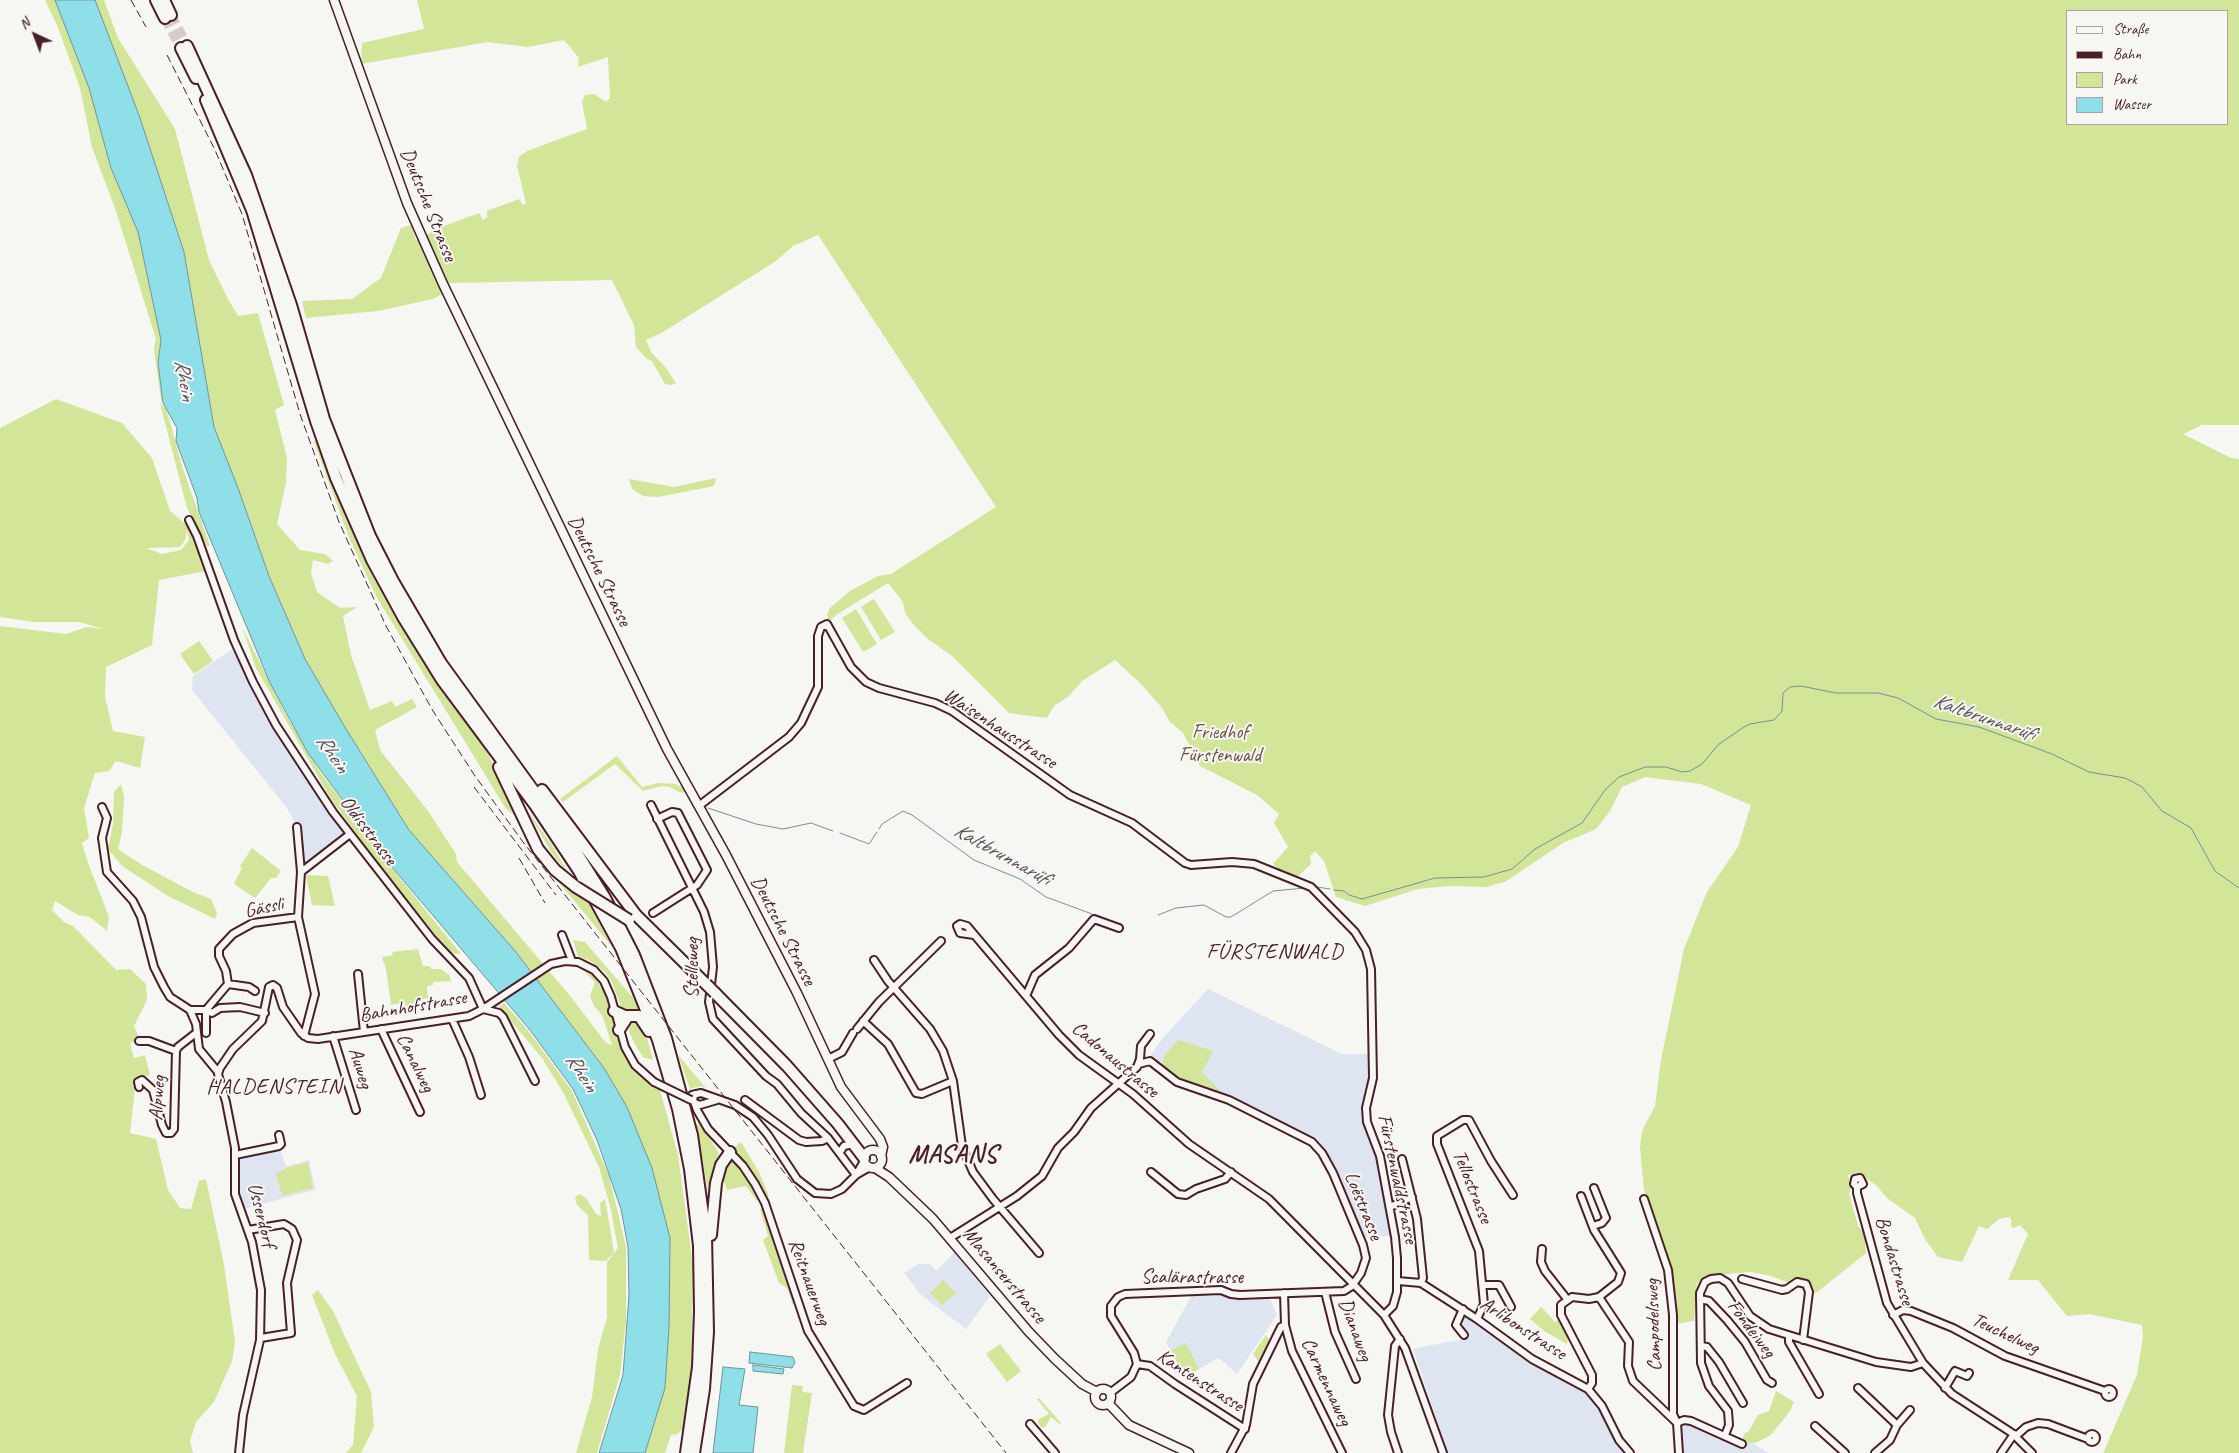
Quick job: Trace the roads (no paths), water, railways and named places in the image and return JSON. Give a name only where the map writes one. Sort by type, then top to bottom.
[{"type":"highway","points":[[156,0],[168,16],[164,0]]},
{"type":"highway","points":[[694,1453],[704,1389],[708,1313],[706,1236],[695,1154],[680,1082],[651,997],[615,917],[585,865],[540,799],[466,699],[412,615],[361,516],[324,419],[291,305],[258,207],[235,147],[184,47],[242,184],[264,246],[316,421],[350,511],[372,560],[403,617],[467,715],[506,780],[538,849],[555,870],[576,887],[629,920],[715,992],[762,1039],[868,1155]]},
{"type":"highway","points":[[466,699],[557,810],[636,915],[693,973]]},
{"type":"highway","points":[[467,715],[562,844],[607,920],[644,1002],[664,1058],[681,1124],[695,1204],[700,1281],[698,1367],[686,1453]]},
{"type":"highway","points":[[614,1011],[628,1016],[639,1016],[649,1029],[681,1124]]},
{"type":"highway","points":[[619,1030],[628,1016]]},
{"type":"highway","points":[[838,1124],[853,1144],[868,1155]]},
{"type":"highway","points":[[708,1313],[712,1291],[714,1195],[721,1165],[730,1152]]},
{"type":"main road","name":"Deutsche Strasse","points":[[334,0],[417,228],[663,741],[700,805],[797,993],[845,1093],[878,1135]]},
{"type":"main road","points":[[868,1155],[878,1146],[878,1135]]},
{"type":"main road","points":[[877,1163],[882,1145],[878,1135]]},
{"type":"main road","points":[[868,1155],[877,1163]]},
{"type":"main road","points":[[868,1155],[877,1163]]},
{"type":"main road","name":"Masanserstrasse","points":[[877,1163],[950,1238],[1034,1336],[1077,1380],[1097,1392]]},
{"type":"main road","points":[[1104,1389],[1110,1393],[1111,1397],[1108,1403],[1103,1405],[1097,1401],[1097,1392],[1104,1389]]},
{"type":"main road","points":[[1108,1403],[1129,1425],[1189,1453]]},
{"type":"street","name":"Oldisstrasse","points":[[189,520],[197,536],[234,640],[253,682],[304,770],[350,834],[432,940],[469,978],[483,1009]]},
{"type":"street","name":"Waisenhausstrasse","points":[[700,805],[789,737],[801,723],[813,703],[818,687],[818,636],[821,627],[827,624],[851,667],[866,682],[879,688],[935,703],[952,712],[1070,795],[1132,822],[1185,863],[1191,865],[1224,862],[1254,864],[1312,887]]},
{"type":"street","name":"Stelleweg","points":[[651,805],[704,912],[712,941],[713,967],[709,1002],[714,1019],[766,1076],[777,1084],[800,1113],[828,1138],[856,1175]]},
{"type":"street","points":[[102,807],[107,818],[102,838],[106,869],[133,901],[145,927],[154,967],[170,997],[190,1010],[196,1024],[199,1050],[218,1072],[233,1049],[260,1024],[265,1013],[267,990],[273,985],[277,988],[285,1011],[304,1036]]},
{"type":"street","points":[[653,914],[697,885],[705,872],[704,864],[678,813],[672,812],[658,819]]},
{"type":"street","points":[[297,827],[301,872],[298,917],[315,994],[304,1036]]},
{"type":"street","points":[[301,872],[350,834]]},
{"type":"street","name":"Fürstenwaldstrasse","points":[[1312,887],[1355,932],[1369,959],[1372,976],[1373,1078],[1366,1108],[1367,1122],[1380,1156],[1390,1207],[1395,1237],[1398,1281],[1395,1302],[1384,1316]]},
{"type":"street","name":"Gässli","points":[[228,984],[226,971],[218,954],[223,942],[253,923],[298,917]]},
{"type":"street","points":[[1026,996],[1035,975],[1069,948],[1094,919],[1119,928]]},
{"type":"street","points":[[562,935],[572,961],[587,966],[601,977],[609,992],[619,1030],[632,1060],[654,1082],[696,1100],[717,1100]]},
{"type":"street","name":"Cadonaustrasse","points":[[974,935],[1078,1055],[1119,1083],[1189,1144],[1277,1205],[1353,1285]]},
{"type":"street","points":[[828,1059],[842,1052],[863,1021],[941,941]]},
{"type":"street","points":[[874,960],[894,988],[935,1037],[944,1054],[953,1081],[962,1146],[974,1174],[999,1207],[1039,1253]]},
{"type":"street","name":"Bahnhofstrasse","points":[[304,1036],[316,1039],[452,1019],[483,1009],[548,965],[572,961]]},
{"type":"street","points":[[358,974],[364,1032]]},
{"type":"street","points":[[190,1010],[207,1007],[228,984],[249,987],[254,991]]},
{"type":"street","points":[[207,1007],[216,1012],[220,1008],[240,1007],[265,1013]]},
{"type":"street","points":[[206,1033],[207,1007]]},
{"type":"street","points":[[483,1009],[499,1013],[503,1017],[535,1081]]},
{"type":"street","points":[[452,1019],[469,1057],[481,1096]]},
{"type":"street","points":[[863,1021],[888,1044],[916,1093],[922,1094],[953,1081]]},
{"type":"street","name":"Canalweg","points":[[381,1029],[420,1112]]},
{"type":"street","points":[[139,1041],[148,1041],[176,1051],[178,1047],[196,1033]]},
{"type":"street","points":[[950,1238],[1025,1191],[1042,1176],[1058,1148],[1074,1132],[1093,1106],[1139,1064],[1141,1046],[1150,1034]]},
{"type":"street","name":"Auweg","points":[[334,1036],[356,1110]]},
{"type":"street","name":"Alpweg","points":[[138,1088],[138,1082],[142,1080],[153,1090],[162,1125],[166,1133],[171,1132],[174,1129],[176,1051]]},
{"type":"street","name":"Loëstrasse","points":[[1139,1064],[1150,1061],[1183,1085],[1229,1100],[1312,1142],[1331,1168],[1364,1245],[1366,1258],[1364,1267],[1353,1285]]},
{"type":"street","name":"Usserdorf","points":[[218,1072],[226,1102],[235,1155],[236,1194],[248,1230],[261,1290],[260,1338],[243,1415],[239,1453]]},
{"type":"street","points":[[696,1100],[698,1092],[734,1106],[753,1116],[768,1135],[791,1171],[811,1191],[824,1194],[837,1192],[856,1175],[877,1163]]},
{"type":"street","name":"Reitnauerweg","points":[[696,1100],[702,1118],[714,1136],[747,1171],[762,1197],[808,1331],[854,1406],[864,1410],[907,1383]]},
{"type":"street","points":[[745,1100],[799,1140],[806,1142],[822,1141],[828,1138]]},
{"type":"street","name":"Tellostrasse","points":[[1477,1318],[1484,1304],[1477,1242],[1437,1144],[1437,1136],[1463,1120],[1469,1120],[1491,1161],[1513,1195]]},
{"type":"street","points":[[235,1155],[279,1146],[281,1143],[279,1135]]},
{"type":"street","points":[[840,1152],[844,1146],[853,1144]]},
{"type":"street","points":[[856,1175],[868,1155]]},
{"type":"street","points":[[1402,1159],[1420,1237],[1423,1278],[1421,1283]]},
{"type":"street","points":[[1151,1172],[1182,1195],[1225,1179],[1231,1172]]},
{"type":"street","name":"Bondastrasse","points":[[1857,1187],[1870,1241],[1893,1315],[1923,1363],[1945,1388],[2015,1435],[2032,1453]]},
{"type":"street","points":[[1593,1226],[1602,1223],[1606,1218],[1594,1188]]},
{"type":"street","points":[[1567,1299],[1599,1297],[1618,1282],[1622,1273],[1593,1226],[1581,1196]]},
{"type":"street","points":[[1390,1207],[1412,1197]]},
{"type":"street","name":"Campodelsweg","points":[[1644,1199],[1668,1270],[1673,1316],[1674,1414],[1677,1423],[1679,1453]]},
{"type":"street","points":[[248,1230],[281,1224],[292,1229],[296,1235],[297,1246],[287,1283],[292,1327],[290,1334],[260,1338]]},
{"type":"street","points":[[1542,1248],[1541,1262],[1545,1271],[1567,1299]]},
{"type":"street","points":[[1725,1435],[1730,1422],[1728,1411],[1705,1379],[1701,1363],[1700,1299],[1701,1290],[1705,1282],[1716,1278],[1723,1279],[1757,1322],[1769,1329],[1876,1362],[1906,1367],[1915,1367],[1923,1363]]},
{"type":"street","points":[[1742,1279],[1782,1290],[1788,1289],[1797,1282],[1806,1284],[1809,1292],[1803,1340]]},
{"type":"street","name":"Arlibonstrasse","points":[[1398,1281],[1421,1283],[1477,1318],[1532,1359],[1588,1389],[1602,1406],[1619,1440],[1630,1453]]},
{"type":"street","points":[[1353,1285],[1384,1316],[1400,1339],[1443,1453]]},
{"type":"street","name":"Scalärastrasse","points":[[1137,1364],[1134,1353],[1111,1316],[1111,1306],[1118,1297],[1125,1294],[1221,1290],[1240,1295],[1325,1292],[1344,1291],[1353,1285]]},
{"type":"street","points":[[1482,1285],[1499,1285],[1511,1307]]},
{"type":"street","name":"Dianaweg","points":[[1325,1292],[1331,1322],[1356,1379]]},
{"type":"street","name":"Carmennaweg","points":[[1284,1293],[1286,1325],[1298,1367],[1342,1453]]},
{"type":"street","points":[[1599,1297],[1629,1342],[1628,1366],[1633,1381],[1670,1419],[1677,1423],[1687,1420],[1742,1444]]},
{"type":"street","points":[[1567,1299],[1560,1310],[1592,1375],[1592,1383],[1588,1389]]},
{"type":"street","name":"Fondeiweg","points":[[1700,1299],[1709,1301],[1727,1320],[1745,1342],[1767,1380],[1772,1383]]},
{"type":"street","points":[[1462,1309],[1456,1325],[1464,1335]]},
{"type":"street","name":"Teuchelweg","points":[[1893,1315],[1903,1310],[1911,1311],[1953,1328],[2005,1356],[2105,1391]]},
{"type":"street","points":[[1231,1453],[1245,1429],[1253,1384],[1281,1328],[1286,1325]]},
{"type":"street","points":[[1789,1336],[1789,1342],[1820,1394]]},
{"type":"street","points":[[1398,1453],[1390,1432],[1388,1415],[1396,1346],[1400,1339]]},
{"type":"street","points":[[1701,1346],[1707,1347],[1719,1362],[1743,1402]]},
{"type":"street","points":[[1110,1393],[1131,1377],[1137,1364]]},
{"type":"street","name":"Kantenstrasse","points":[[1137,1364],[1150,1366],[1245,1429]]},
{"type":"street","points":[[1945,1388],[1955,1370],[1967,1376],[1969,1372]]},
{"type":"street","points":[[1858,1388],[1897,1425]]},
{"type":"street","points":[[1876,1453],[1894,1436],[1897,1425],[1910,1410]]},
{"type":"street","points":[[2001,1453],[2015,1435],[2026,1426],[2038,1423],[2048,1424],[2088,1438]]},
{"type":"street","points":[[1030,1424],[1055,1453]]},
{"type":"street","points":[[1815,1426],[1845,1453]]},
{"type":"water","name":"Rhein","points":[[55,0],[95,0],[139,115],[184,252],[214,427],[269,576],[305,659],[409,830],[516,952],[604,1068],[627,1107],[652,1168],[670,1238],[669,1328],[665,1388],[645,1453],[599,1453],[623,1375],[629,1295],[628,1247],[621,1209],[597,1140],[573,1089],[530,1030],[391,866],[308,753],[270,683],[199,512],[197,498],[176,441],[177,428],[163,403],[158,363],[161,340],[138,232],[111,168],[89,88]]},
{"type":"water","points":[[750,1352],[793,1357],[795,1363],[792,1368],[749,1363]]},
{"type":"water","points":[[753,1365],[784,1369],[783,1374],[753,1371]]},
{"type":"water","points":[[723,1367],[745,1369],[739,1405],[758,1407],[753,1453],[713,1453]]},
{"type":"waterway","name":"Kaltbrunnarüfi","points":[[1334,890],[1344,891],[1349,895],[1362,899],[1435,878],[1484,877],[1512,869],[1535,849],[1582,823],[1605,790],[1619,777],[1645,767],[1666,767],[1682,772],[1690,771],[1702,764],[1719,744],[1744,727],[1750,724],[1774,720],[1782,711],[1783,693],[1790,687],[1801,686],[1836,693],[1878,693],[1898,698],[1936,719],[1979,727],[2052,754],[2089,772],[2125,778],[2142,787],[2162,811],[2191,828],[2215,871],[2239,888]]},
{"type":"waterway","name":"Kaltbrunnarüfi","points":[[708,808],[756,824],[783,829],[811,823],[833,831]]},
{"type":"waterway","name":"Kaltbrunnarüfi","points":[[879,829],[882,824],[903,811],[912,815],[974,860],[1020,879],[1046,897],[1092,914]]},
{"type":"waterway","name":"Kaltbrunnarüfi","points":[[840,833],[869,844],[877,832]]},
{"type":"waterway","name":"Kaltbrunnarüfi","points":[[1317,887],[1330,889]]},
{"type":"waterway","name":"Kaltbrunnarüfi","points":[[1158,915],[1176,908],[1204,905],[1226,917],[1231,917],[1273,891],[1305,888]]},
{"type":"tunnel","points":[[171,15],[187,46]]},
{"type":"tunnel","points":[[165,18],[181,48]]},
{"type":"railway","points":[[131,0],[146,27]]},
{"type":"railway","points":[[167,55],[215,150],[242,214],[300,414],[339,522],[386,626],[433,711],[475,776],[523,842],[1006,1453]]},
{"type":"railway","points":[[474,787],[556,895]]},
{"type":"railway","points":[[519,858],[545,903]]},
{"type":"district","name":"FÜRSTENWALD","points":[[1275,952]]},
{"type":"district","name":"HALDENSTEIN","points":[[274,1087]]},
{"type":"district","name":"MASANS","points":[[953,1155]]},
{"type":"park label","name":"Friedhof Fürstenwald","points":[[1220,744]]}]
